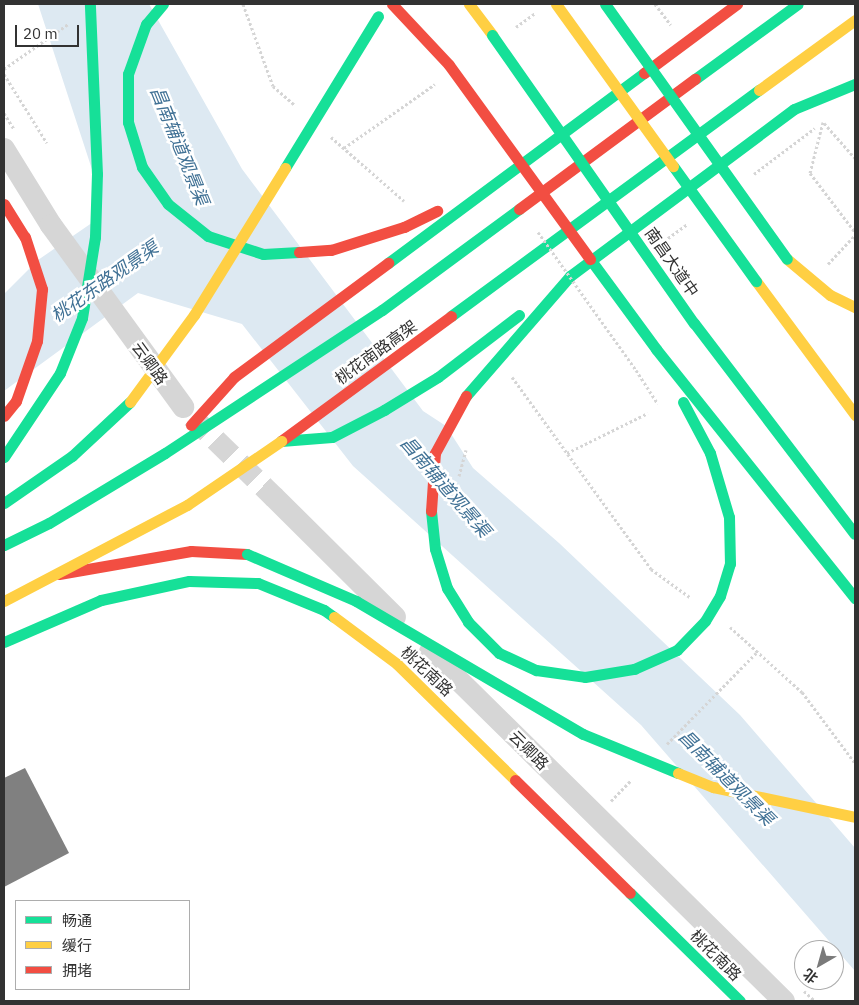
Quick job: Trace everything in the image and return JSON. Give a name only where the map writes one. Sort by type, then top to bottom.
[{"type":"main road","points":[[4,457],[60,373],[82,318],[95,237],[96,210],[90,4]]},
{"type":"main road","points":[[163,4],[146,24],[128,74],[128,122],[142,167],[168,204],[208,236],[262,254],[331,250],[404,227],[455,201],[550,144]]},
{"type":"main road","points":[[4,503],[72,456],[130,402],[194,315],[387,4]]},
{"type":"main road","points":[[392,4],[449,65]]},
{"type":"main road","points":[[406,4],[656,349],[855,598]]},
{"type":"main road","name":"南昌大道中","points":[[469,4],[694,323],[855,534]]},
{"type":"main road","points":[[556,4],[855,415]]},
{"type":"main road","points":[[605,4],[788,259],[830,295],[855,307]]},
{"type":"main road","points":[[165,454],[234,378],[737,4]]},
{"type":"main road","name":"桃花南路高架","points":[[4,545],[48,523],[165,454],[382,310],[798,4]]},
{"type":"main road","name":"桃花南路高架","points":[[4,601],[58,575],[187,505],[280,441],[413,345],[855,20]]},
{"type":"main road","points":[[280,441],[332,437],[438,377],[832,80]]},
{"type":"main road","points":[[794,109],[855,84]]},
{"type":"main road","points":[[4,204],[25,237],[42,289],[37,341],[16,401],[4,416]]},
{"type":"main road","points":[[570,276],[466,396],[435,453],[430,502],[435,549],[447,588],[468,622],[499,653],[536,670],[585,677],[634,669],[677,650],[705,621],[720,596],[730,564],[729,516],[710,453],[656,349]]},
{"type":"main road","points":[[58,575],[191,551],[247,554],[356,601],[582,734],[713,787],[855,817]]},
{"type":"main road","name":"桃花南路","points":[[4,642],[101,600],[190,581],[258,583],[324,610],[398,664],[740,1001]]},
{"type":"street","name":"云卿路","points":[[4,149],[52,225],[118,320],[183,408]]},
{"type":"street","name":"云卿路","points":[[275,498],[784,1001]]},
{"type":"path","points":[[655,4],[671,26]]},
{"type":"path","points":[[4,69],[51,36]]},
{"type":"path","points":[[4,74],[47,143]]},
{"type":"path","points":[[823,269],[855,234],[810,173],[823,122],[855,158]]},
{"type":"path","points":[[636,370],[661,408]]},
{"type":"path","points":[[509,372],[651,569],[700,604]]},
{"type":"path","points":[[567,453],[648,413]]},
{"type":"path","points":[[724,622],[802,692],[855,763]]},
{"type":"path","points":[[666,745],[758,651]]},
{"type":"path","points":[[609,803],[638,773]]},
{"type":"water","points":[[38,4],[149,4],[242,169],[423,411],[446,426],[473,468],[559,543],[740,715],[855,848],[855,971],[844,958],[844,940],[828,940],[641,725],[353,466],[242,324],[138,293],[4,391],[4,294],[38,260],[99,218],[101,197]]},
{"type":"building","points":[[25,768],[69,853],[4,887],[4,778]]},
{"type":"tunnel","points":[[192,417],[275,498]]},
{"type":"traffic: fast","points":[[60,373],[82,318],[95,237],[97,174],[90,4]]},
{"type":"traffic: fast","points":[[163,4],[146,24],[128,74],[128,122],[142,167],[168,204],[208,236],[263,254],[299,252]]},
{"type":"traffic: fast","points":[[605,4],[787,259]]},
{"type":"traffic: fast","points":[[695,79],[798,4]]},
{"type":"traffic: fast","points":[[285,168],[378,16]]},
{"type":"traffic: fast","points":[[492,35],[694,323]]},
{"type":"traffic: fast","points":[[388,263],[644,73]]},
{"type":"traffic: fast","points":[[466,396],[570,276],[794,109],[855,84]]},
{"type":"traffic: fast","points":[[451,316],[759,90]]},
{"type":"traffic: fast","points":[[673,166],[756,281]]},
{"type":"traffic: fast","points":[[4,545],[49,523],[165,453],[382,310],[519,209]]},
{"type":"traffic: fast","points":[[590,259],[656,349]]},
{"type":"traffic: fast","points":[[281,441],[332,437],[384,410],[438,377],[519,315]]},
{"type":"traffic: fast","points":[[694,323],[855,534]]},
{"type":"traffic: fast","points":[[656,349],[855,598]]},
{"type":"traffic: fast","points":[[4,457],[60,373]]},
{"type":"traffic: fast","points":[[4,503],[72,456],[130,402]]},
{"type":"traffic: fast","points":[[683,402],[710,453],[729,517],[730,564]]},
{"type":"traffic: fast","points":[[431,511],[435,549],[447,588],[468,622],[499,653],[536,670],[585,677],[634,669],[677,650],[705,621],[720,596],[730,564]]},
{"type":"traffic: fast","points":[[247,554],[356,601],[583,734],[678,773]]},
{"type":"traffic: fast","points":[[4,642],[101,600],[189,581],[258,583],[324,610],[334,617]]},
{"type":"traffic: fast","points":[[630,893],[740,1001]]},
{"type":"traffic: slow","points":[[469,4],[492,35]]},
{"type":"traffic: slow","points":[[556,4],[673,166]]},
{"type":"traffic: slow","points":[[759,90],[855,20]]},
{"type":"traffic: slow","points":[[130,402],[194,315],[285,168]]},
{"type":"traffic: slow","points":[[787,259],[830,295],[855,307]]},
{"type":"traffic: slow","points":[[756,281],[855,415]]},
{"type":"traffic: slow","points":[[4,601],[187,505],[281,441]]},
{"type":"traffic: slow","points":[[334,617],[397,664],[515,780]]},
{"type":"traffic: slow","points":[[678,773],[713,787],[855,817]]},
{"type":"traffic: jam","points":[[392,4],[449,65]]},
{"type":"traffic: jam","points":[[644,73],[737,4]]},
{"type":"traffic: jam","points":[[449,65],[590,259]]},
{"type":"traffic: jam","points":[[519,209],[695,79]]},
{"type":"traffic: jam","points":[[4,204],[25,237],[42,289],[37,341],[16,401],[4,416]]},
{"type":"traffic: jam","points":[[299,252],[331,250],[404,227],[437,211]]},
{"type":"traffic: jam","points":[[191,425],[234,377],[388,263]]},
{"type":"traffic: jam","points":[[281,441],[451,316]]},
{"type":"traffic: jam","points":[[431,511],[435,453],[466,396]]},
{"type":"traffic: jam","points":[[59,574],[191,551],[247,554]]},
{"type":"traffic: jam","points":[[515,780],[630,893]]},
{"type":"water label","name":"昌南辅道观景渠","points":[[179,146]]},
{"type":"water label","name":"桃花东路观景渠","points":[[105,282]]},
{"type":"water label","name":"昌南辅道观景渠","points":[[445,487]]},
{"type":"water label","name":"昌南辅道观景渠","points":[[726,778]]}]
